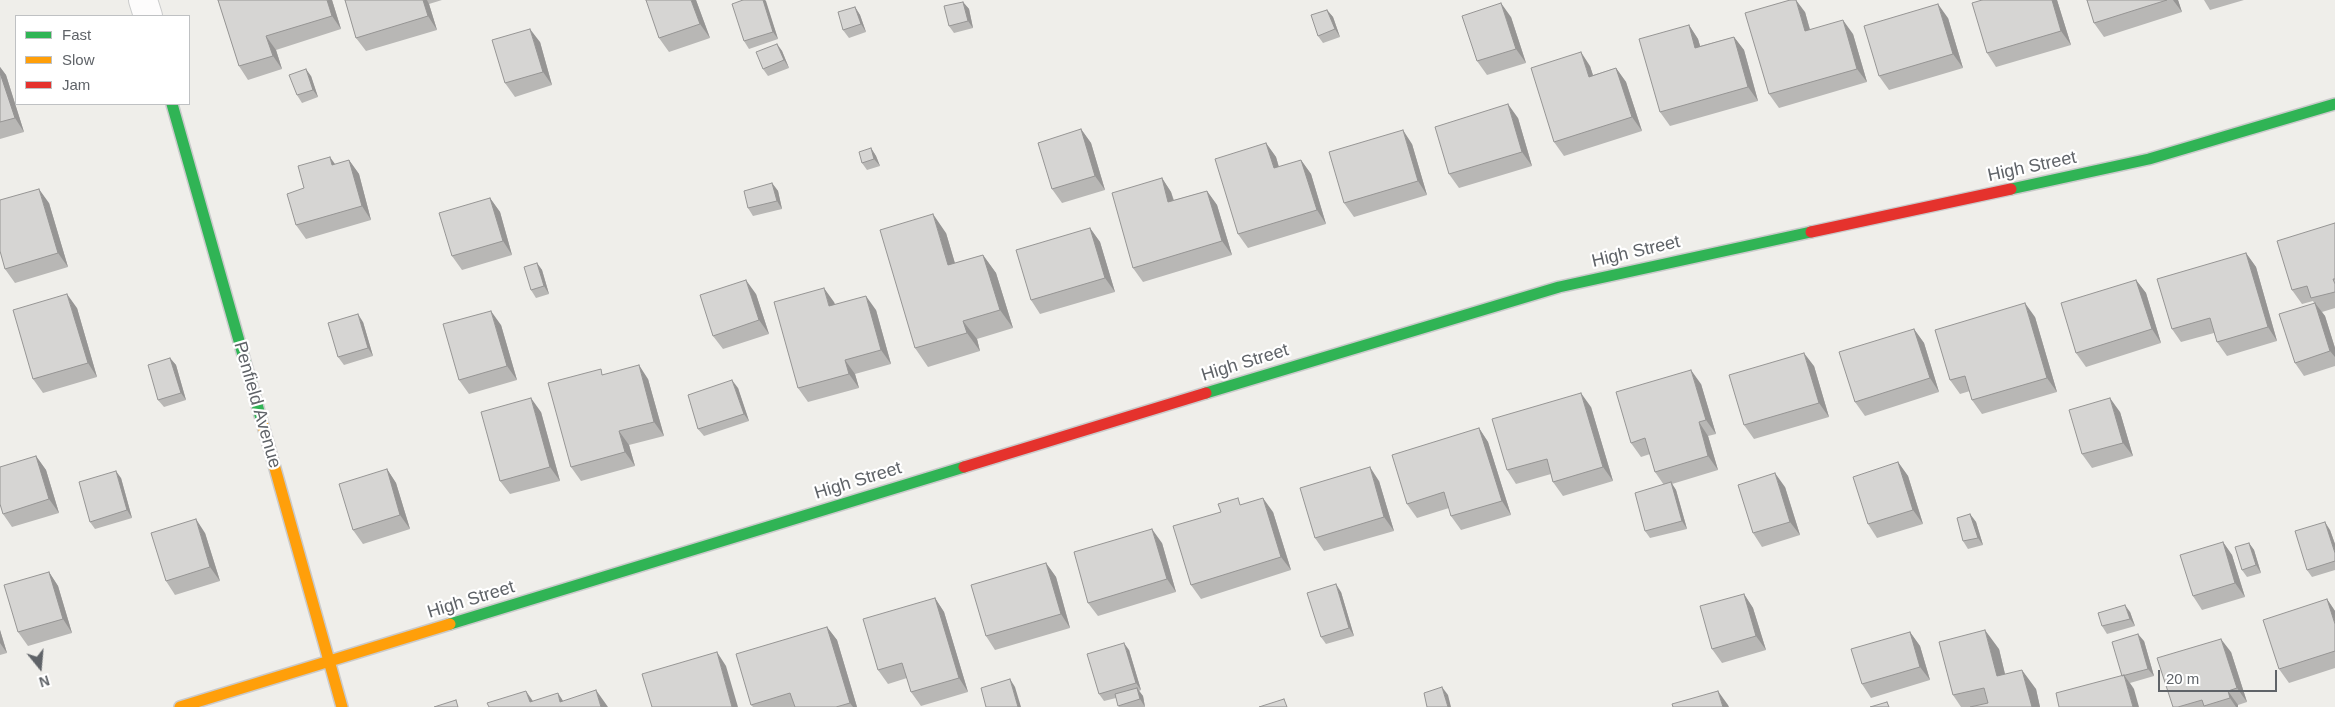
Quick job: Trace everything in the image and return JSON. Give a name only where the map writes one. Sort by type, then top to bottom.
[{"type":"street","points":[[143,0],[148,15]]},
{"type":"street","name":"High Street","points":[[180,707],[1559,287],[2149,159],[2335,104]]},
{"type":"street","name":"Penfield Avenue","points":[[172,105],[342,707]]},
{"type":"building","points":[[218,0],[327,0],[332,16],[266,36],[273,56],[239,66]]},
{"type":"building","points":[[345,0],[423,0],[428,16],[356,38]]},
{"type":"building","points":[[646,0],[691,0],[700,24],[659,38]]},
{"type":"building","points":[[743,0],[763,0],[773,32],[744,41],[732,4]]},
{"type":"building","points":[[1796,0],[1805,31],[1843,20],[1857,69],[1769,94],[1745,13]]},
{"type":"building","points":[[1982,0],[2052,0],[2061,31],[1987,53],[1972,3]]},
{"type":"building","points":[[2087,0],[2167,0],[2094,23]]},
{"type":"building","points":[[963,2],[968,21],[949,26],[944,6]]},
{"type":"building","points":[[1501,3],[1516,49],[1477,61],[1462,16]]},
{"type":"building","points":[[1938,4],[1953,54],[1879,76],[1864,26]]},
{"type":"building","points":[[855,7],[861,24],[843,30],[838,12]]},
{"type":"building","points":[[1327,10],[1335,29],[1318,36],[1311,15]]},
{"type":"building","points":[[1689,25],[1695,48],[1734,37],[1748,87],[1660,112],[1639,39]]},
{"type":"building","points":[[530,29],[543,72],[505,83],[492,40]]},
{"type":"building","points":[[777,44],[784,60],[763,69],[756,52]]},
{"type":"building","points":[[1581,52],[1589,77],[1616,68],[1632,117],[1554,142],[1531,68]]},
{"type":"building","points":[[306,69],[313,90],[297,95],[289,75]]},
{"type":"building","points":[[0,73],[15,118],[0,122]]},
{"type":"building","points":[[1508,104],[1522,152],[1449,174],[1435,127]]},
{"type":"building","points":[[1081,129],[1095,176],[1052,189],[1038,143]]},
{"type":"building","points":[[1403,130],[1418,181],[1344,203],[1329,152]]},
{"type":"building","points":[[1266,143],[1274,168],[1301,160],[1317,210],[1238,234],[1215,159]]},
{"type":"building","points":[[871,148],[874,159],[862,163],[859,152]]},
{"type":"building","points":[[330,157],[332,165],[349,160],[362,206],[296,225],[287,194],[304,188],[298,166]]},
{"type":"building","points":[[1162,178],[1168,202],[1207,191],[1222,241],[1133,268],[1112,193]]},
{"type":"building","points":[[772,183],[777,201],[748,208],[744,191]]},
{"type":"building","points":[[39,189],[58,253],[5,269],[0,251],[0,200]]},
{"type":"building","points":[[490,198],[503,241],[452,256],[439,213]]},
{"type":"building","points":[[933,214],[948,265],[983,255],[1000,310],[963,321],[967,333],[915,348],[880,230]]},
{"type":"building","points":[[2335,223],[2335,279],[2333,279],[2335,292],[2311,298],[2307,286],[2292,290],[2277,241]]},
{"type":"building","points":[[1090,228],[1105,278],[1031,300],[1016,250]]},
{"type":"building","points":[[2246,253],[2268,327],[2217,342],[2210,318],[2172,329],[2157,279]]},
{"type":"building","points":[[537,263],[544,286],[531,290],[524,267]]},
{"type":"building","points":[[746,280],[759,320],[713,336],[700,295]]},
{"type":"building","points":[[2136,280],[2152,329],[2076,353],[2061,303]]},
{"type":"building","points":[[824,288],[829,306],[866,296],[881,350],[845,360],[849,374],[798,388],[774,302]]},
{"type":"building","points":[[67,294],[88,363],[33,379],[13,310]]},
{"type":"building","points":[[2025,303],[2047,378],[1972,400],[1965,376],[1950,380],[1935,330]]},
{"type":"building","points":[[2315,303],[2330,351],[2295,363],[2279,314]]},
{"type":"building","points":[[491,311],[507,366],[459,380],[443,324]]},
{"type":"building","points":[[358,314],[368,348],[338,357],[328,323]]},
{"type":"building","points":[[1914,329],[1930,378],[1855,402],[1839,352]]},
{"type":"building","points":[[1804,353],[1819,403],[1744,425],[1729,375]]},
{"type":"building","points":[[170,358],[181,393],[158,400],[148,365]]},
{"type":"building","points":[[639,365],[654,422],[619,431],[625,452],[571,467],[548,383],[601,369],[602,375]]},
{"type":"building","points":[[1691,370],[1706,420],[1699,422],[1708,456],[1655,472],[1645,438],[1631,443],[1616,392]]},
{"type":"building","points":[[732,380],[744,414],[698,429],[688,395]]},
{"type":"building","points":[[1581,393],[1603,467],[1553,482],[1547,459],[1507,470],[1492,419]]},
{"type":"building","points":[[531,398],[550,467],[500,481],[481,412]]},
{"type":"building","points":[[2110,398],[2123,443],[2082,454],[2069,410]]},
{"type":"building","points":[[1479,428],[1502,501],[1451,516],[1444,492],[1407,504],[1392,455]]},
{"type":"building","points":[[36,456],[49,499],[3,514],[0,504],[0,467]]},
{"type":"building","points":[[1898,462],[1913,510],[1868,524],[1853,477]]},
{"type":"building","points":[[1370,467],[1384,517],[1315,538],[1300,488]]},
{"type":"building","points":[[387,469],[400,515],[353,530],[339,484]]},
{"type":"building","points":[[116,471],[127,510],[90,522],[79,482]]},
{"type":"building","points":[[1775,473],[1790,522],[1753,533],[1738,485]]},
{"type":"building","points":[[1671,482],[1682,521],[1645,531],[1635,493]]},
{"type":"building","points":[[1238,498],[1240,505],[1263,498],[1281,557],[1191,585],[1173,526],[1221,512],[1218,504]]},
{"type":"building","points":[[1970,514],[1978,538],[1963,541],[1957,518]]},
{"type":"building","points":[[196,519],[210,567],[166,581],[151,533]]},
{"type":"building","points":[[2325,522],[2335,553],[2335,561],[2307,570],[2295,531]]},
{"type":"building","points":[[1152,529],[1167,579],[1088,603],[1074,552]]},
{"type":"building","points":[[2223,542],[2235,583],[2193,596],[2180,555]]},
{"type":"building","points":[[2249,543],[2256,565],[2242,570],[2235,547]]},
{"type":"building","points":[[1046,563],[1061,614],[986,636],[971,585]]},
{"type":"building","points":[[49,572],[63,619],[18,632],[4,585]]},
{"type":"building","points":[[1336,584],[1349,628],[1321,637],[1307,593]]},
{"type":"building","points":[[1744,594],[1756,636],[1712,649],[1700,606]]},
{"type":"building","points":[[935,598],[959,678],[911,692],[902,663],[878,670],[863,619]]},
{"type":"building","points":[[2327,599],[2335,624],[2335,651],[2279,669],[2263,620]]},
{"type":"building","points":[[2125,605],[2130,619],[2102,626],[2098,613]]},
{"type":"building","points":[[827,627],[850,703],[836,707],[795,707],[790,693],[751,705],[736,654]]},
{"type":"building","points":[[1985,630],[1997,676],[2022,670],[2032,707],[1970,707],[1988,703],[1984,688],[1953,695],[1939,642]]},
{"type":"building","points":[[1910,632],[1920,667],[1862,684],[1851,649]]},
{"type":"building","points":[[2138,634],[2148,669],[2122,676],[2112,642]]},
{"type":"building","points":[[2221,639],[2237,688],[2228,691],[2230,698],[2204,706],[2202,700],[2173,707],[2157,658]]},
{"type":"building","points":[[1124,643],[1136,683],[1099,694],[1087,654]]},
{"type":"building","points":[[717,652],[732,707],[652,707],[642,674]]},
{"type":"building","points":[[2124,675],[2133,707],[2059,707],[2056,693]]},
{"type":"building","points":[[1010,679],[1018,707],[986,707],[981,688]]},
{"type":"building","points":[[1442,687],[1448,707],[1427,707],[1424,693]]},
{"type":"building","points":[[1137,688],[1140,699],[1118,706],[1115,694]]},
{"type":"building","points":[[596,690],[601,707],[489,707],[487,703],[526,691],[530,702],[558,693],[560,702]]},
{"type":"building","points":[[1718,691],[1723,707],[1673,707],[1672,704]]},
{"type":"building","points":[[1284,699],[1287,707],[1259,707]]},
{"type":"building","points":[[456,700],[458,707],[434,707]]},
{"type":"building","points":[[1887,702],[1889,707],[1870,707]]},
{"type":"traffic: fast","points":[[2011,189],[2149,159],[2335,104]]},
{"type":"traffic: fast","points":[[172,105],[262,422]]},
{"type":"traffic: fast","points":[[1206,393],[1559,287],[1811,232]]},
{"type":"traffic: fast","points":[[450,624],[964,467]]},
{"type":"traffic: slow","points":[[262,422],[342,707]]},
{"type":"traffic: slow","points":[[180,707],[450,624]]},
{"type":"traffic: jam","points":[[1811,232],[2011,189]]},
{"type":"traffic: jam","points":[[964,467],[1206,393]]}]
